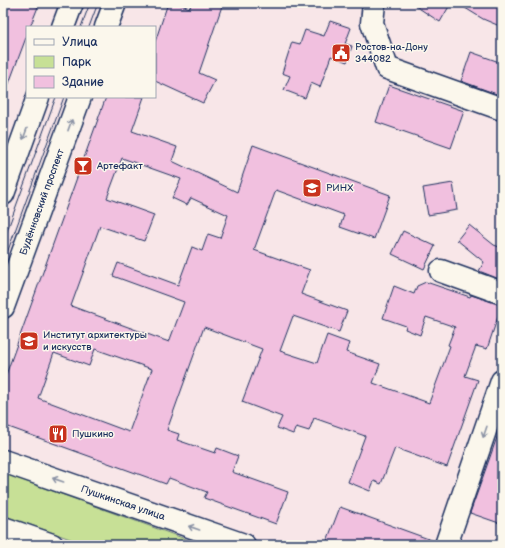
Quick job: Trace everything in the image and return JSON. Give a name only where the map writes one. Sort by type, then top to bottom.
[{"type":"street","points":[[106,26],[115,3]]},
{"type":"street","points":[[374,3],[372,23],[387,68],[502,109]]},
{"type":"street","points":[[3,194],[38,98]]},
{"type":"street","name":"Будённовский проспект","points":[[3,307],[80,98]]},
{"type":"street","points":[[441,271],[502,293]]},
{"type":"street","points":[[446,545],[502,381]]},
{"type":"street","name":"Пушкинская улица","points":[[3,461],[244,545]]},
{"type":"street","points":[[3,528],[52,545]]},
{"type":"green space","points":[[3,473],[202,545],[87,545],[3,515]]},
{"type":"building","points":[[3,3],[28,3],[38,7],[30,26],[26,26],[26,38],[5,94],[3,94]]},
{"type":"building","points":[[168,3],[175,3],[190,8],[191,3],[223,3],[199,73],[215,80],[203,103],[156,81],[156,39]]},
{"type":"building","points":[[411,3],[451,3],[440,22]]},
{"type":"building","points":[[457,3],[502,3],[502,27],[483,19]]},
{"type":"building","points":[[330,21],[351,28],[345,44],[352,46],[347,62],[331,56],[320,87],[311,83],[305,98],[284,90],[290,76],[282,73],[292,42],[300,44],[305,30],[324,36]]},
{"type":"building","points":[[471,52],[502,63],[502,96],[461,81]]},
{"type":"building","points":[[389,85],[464,111],[451,148],[376,122]]},
{"type":"building","points":[[106,98],[144,98],[132,131],[177,147],[172,161],[237,192],[253,145],[390,195],[374,239],[340,227],[344,215],[276,190],[254,250],[310,270],[301,294],[347,311],[339,332],[293,316],[280,351],[317,363],[327,335],[349,343],[346,352],[380,364],[373,383],[429,403],[450,346],[448,345],[455,327],[426,317],[420,335],[405,329],[406,326],[383,318],[394,286],[414,294],[417,286],[426,282],[470,297],[471,295],[502,305],[487,349],[476,346],[465,376],[478,380],[447,467],[395,448],[381,484],[374,481],[370,491],[348,482],[365,436],[314,418],[309,431],[296,427],[293,434],[277,428],[282,417],[242,402],[262,349],[204,327],[167,430],[179,434],[177,440],[215,453],[217,448],[238,456],[232,472],[288,492],[276,524],[204,498],[207,492],[169,478],[166,484],[3,425],[3,383]],"holes":[[[122,158],[181,179],[172,198],[187,205],[191,198],[228,215],[220,238],[208,234],[202,251],[192,247],[178,285],[118,263],[113,276],[184,302],[169,342],[71,306],[100,226],[144,241],[154,215],[107,198]],[[95,349],[152,369],[129,432],[38,398],[54,353],[89,366]]]},
{"type":"building","points":[[453,183],[457,210],[428,215],[423,188]]},
{"type":"building","points":[[469,225],[494,245],[502,248],[502,280],[479,271],[484,262],[457,240]]},
{"type":"building","points":[[403,231],[435,246],[424,269],[392,254]]},
{"type":"building","points":[[500,429],[502,429],[502,524],[470,513]]},
{"type":"building","points":[[340,507],[434,541],[434,545],[338,545],[327,541]]},
{"type":"tram line","points":[[81,26],[90,3]]},
{"type":"tram line","points":[[89,26],[98,3]]},
{"type":"tram line","points":[[3,242],[56,98]]},
{"type":"tram line","points":[[3,264],[64,98]]},
{"type":"place","name":"Ростов-на-Дону 344082","points":[[341,53]]},
{"type":"place","name":"Артефакт","points":[[83,166]]},
{"type":"place","name":"РИНХ","points":[[312,188]]},
{"type":"place","name":"Институт архитектуры и искусств","points":[[29,341]]},
{"type":"place","name":"Пушкино","points":[[58,434]]}]
